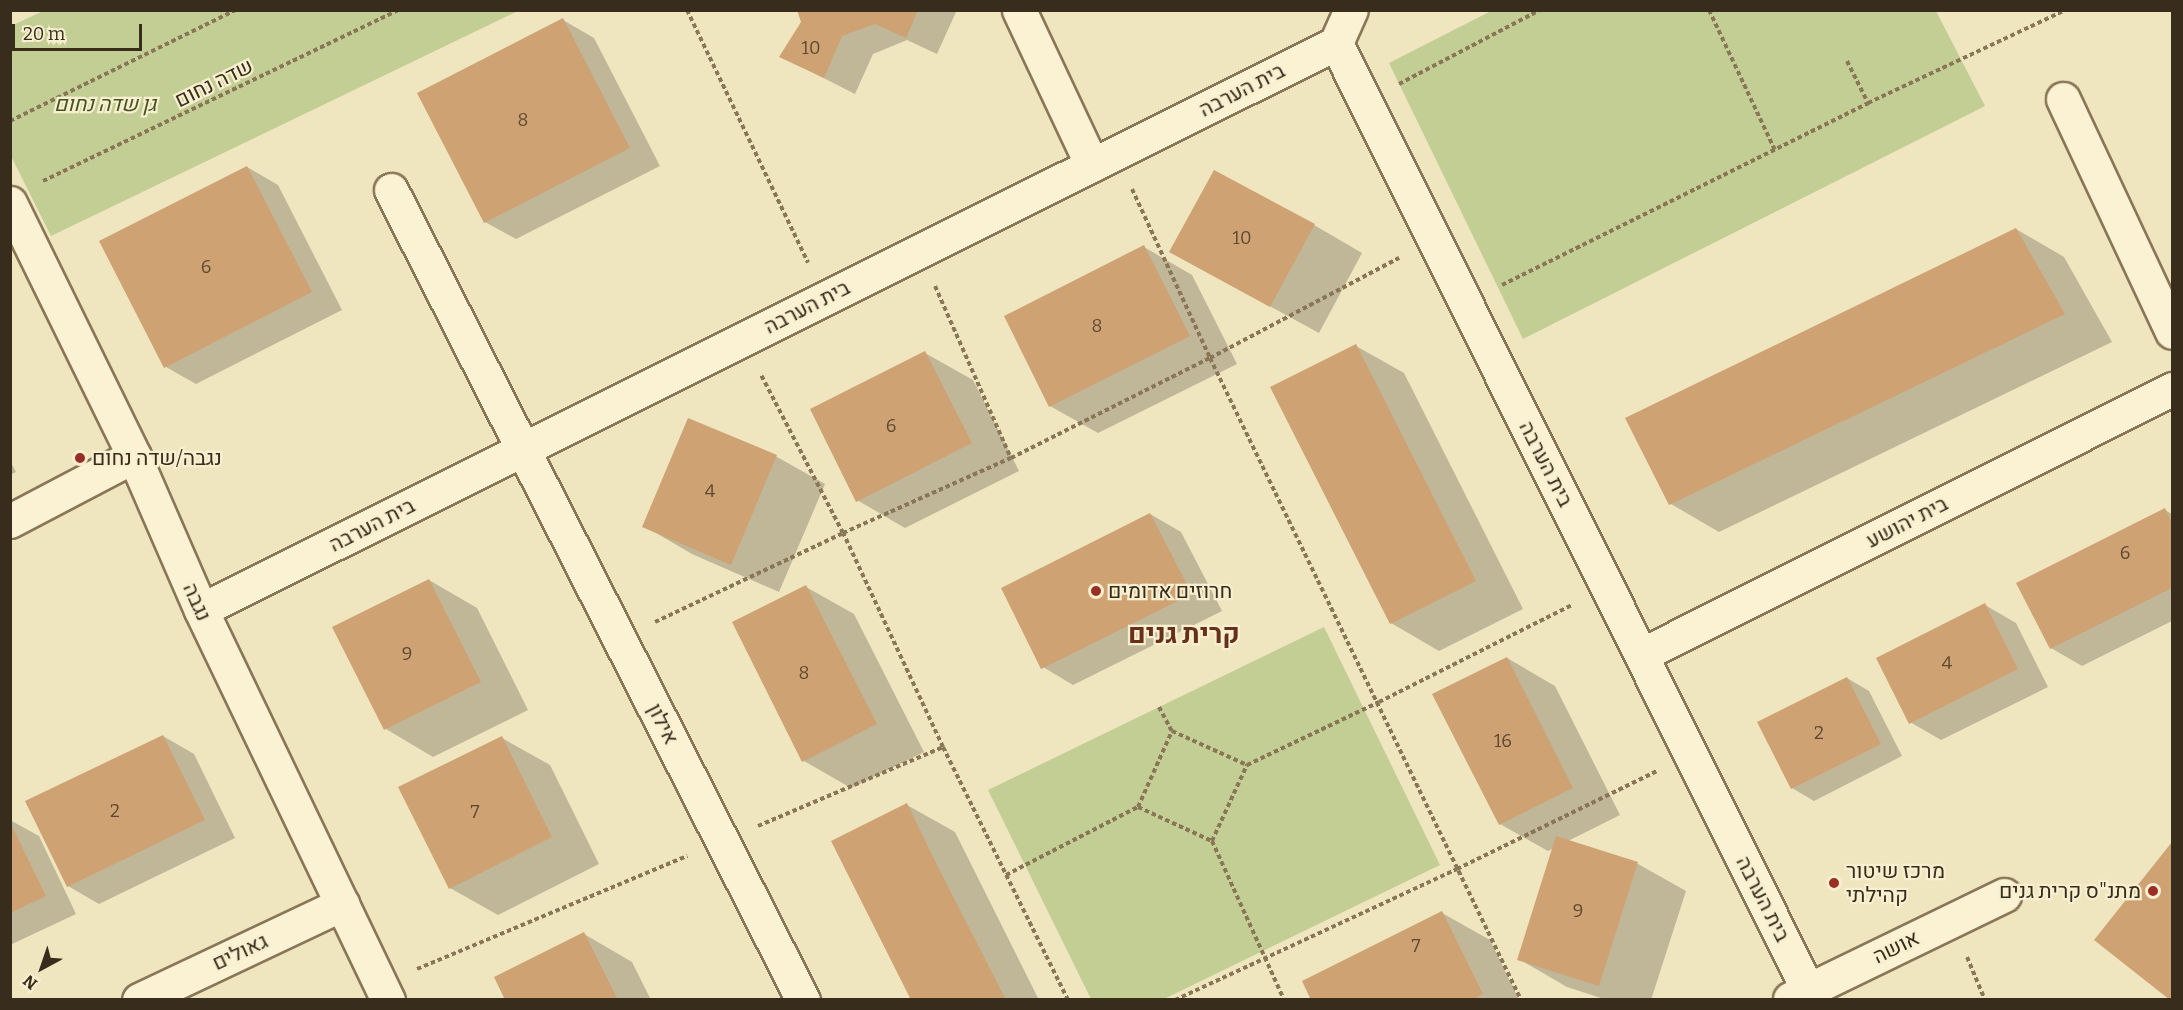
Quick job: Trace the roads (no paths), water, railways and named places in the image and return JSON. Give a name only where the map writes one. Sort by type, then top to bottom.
[{"type":"street","points":[[1019,10],[1103,159]]},
{"type":"street","points":[[1336,43],[1352,10]]},
{"type":"street","name":"בית הערבה","points":[[201,610],[1336,43],[1691,755],[1798,995]]},
{"type":"street","points":[[2063,99],[2172,332]]},
{"type":"street","name":"אילון","points":[[391,190],[802,999]]},
{"type":"street","name":"נגבה","points":[[10,203],[134,456],[201,610],[384,992]]},
{"type":"street","name":"בית יהושע","points":[[1641,655],[2172,389]]},
{"type":"street","points":[[10,521],[134,456]]},
{"type":"street","name":"אושה","points":[[1798,995],[2004,895]]},
{"type":"street","name":"גאולים","points":[[139,999],[342,904]]},
{"type":"place","name":"נגבה/שדה נחום","points":[[80,458]]},
{"type":"place","name":"חרוזים אדומים","points":[[1096,591]]},
{"type":"place","name":"מרכז שיטור קהילתי","points":[[1834,883]]},
{"type":"place","name":"מתנ\"ס קרית גנים","points":[[2153,891]]},
{"type":"district","name":"קרית גנים","points":[[1184,635]]},
{"type":"park label","name":"גן שדה נחום","points":[[105,104]]}]
